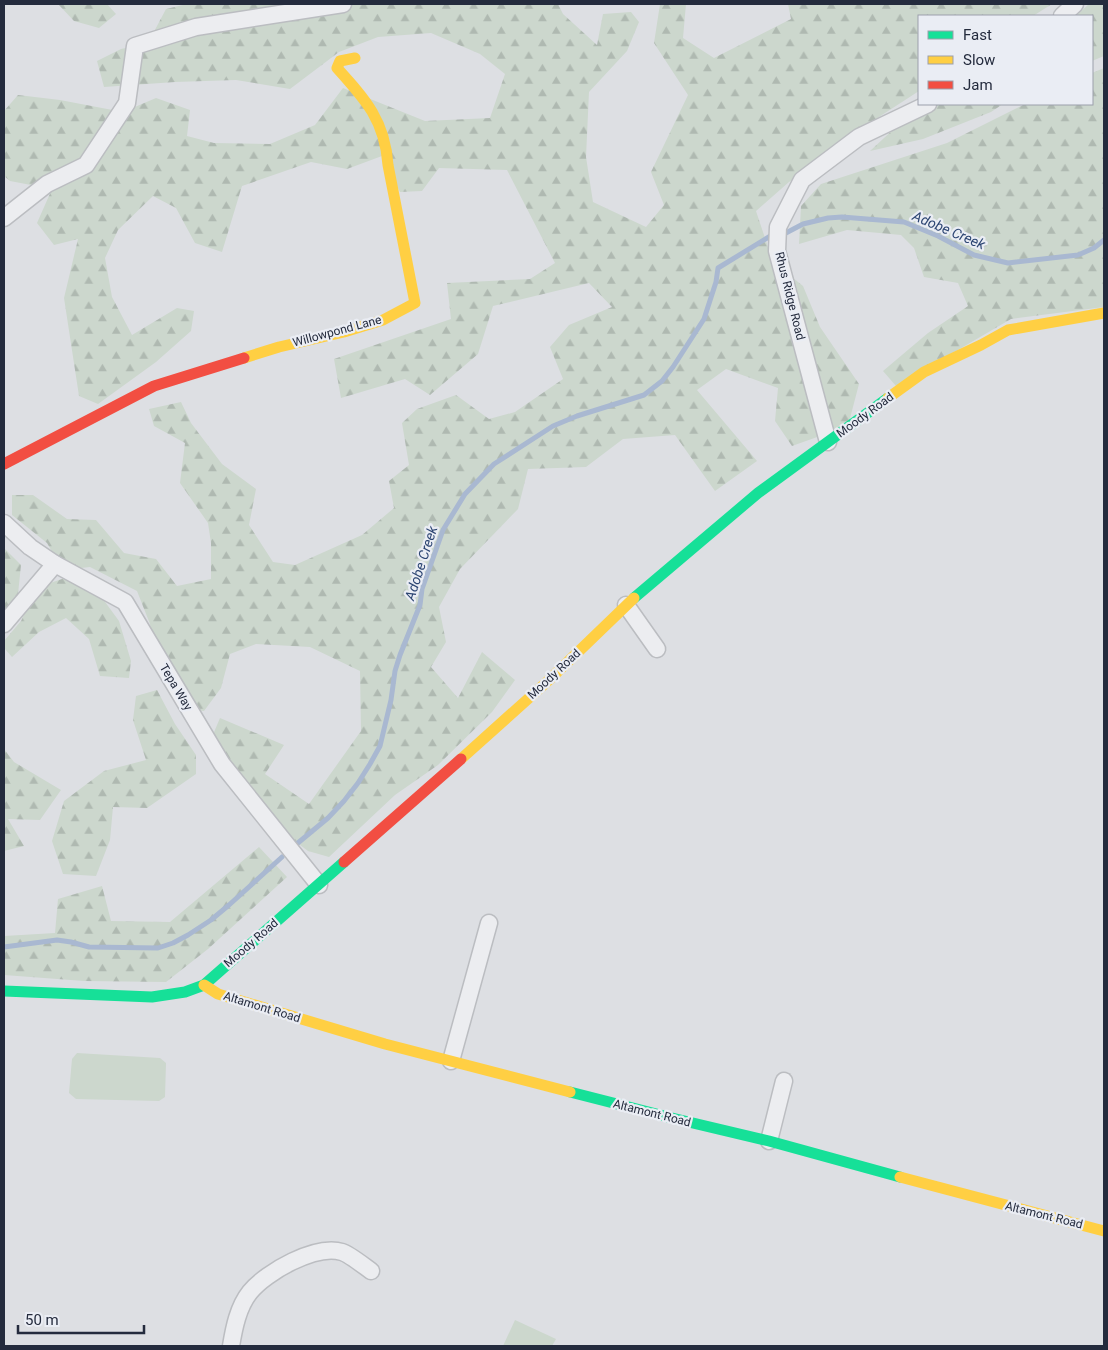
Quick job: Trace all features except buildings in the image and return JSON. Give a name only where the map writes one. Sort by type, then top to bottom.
[{"type":"street","points":[[4,218],[47,184],[86,165],[127,103],[136,46],[196,27],[343,4]]},
{"type":"street","points":[[1063,15],[1075,4]]},
{"type":"street","name":"Willowpond Lane","points":[[4,464],[154,386],[279,347],[344,332],[383,320],[416,303],[388,165],[388,153],[380,122],[361,94],[336,68],[340,61],[355,58]]},
{"type":"street","name":"Rhus Ridge Road","points":[[828,442],[778,251],[778,227],[802,180],[860,138],[926,105]]},
{"type":"street","name":"Moody Road","points":[[4,991],[152,997],[185,992],[204,985],[549,680],[626,605],[758,493],[924,372],[982,345],[1008,330],[1104,313]]},
{"type":"street","name":"Tepa Way","points":[[4,523],[30,547],[56,564],[125,602],[222,764],[319,884]]},
{"type":"street","points":[[4,624],[56,564]]},
{"type":"street","points":[[626,605],[657,649]]},
{"type":"street","points":[[451,1061],[489,923]]},
{"type":"street","name":"Altamont Road","points":[[204,985],[218,994],[385,1044],[769,1141],[981,1199],[1104,1230]]},
{"type":"street","points":[[769,1141],[784,1081]]},
{"type":"street","points":[[231,1346],[237,1317],[250,1292],[265,1278],[295,1259],[326,1251],[343,1252],[371,1271]]},
{"type":"green space","points":[[58,4],[107,4],[116,14],[99,28],[74,21]]},
{"type":"green space","points":[[187,4],[558,4],[563,14],[597,45],[603,14],[631,12],[639,22],[627,51],[589,92],[586,157],[593,202],[646,227],[664,205],[651,172],[688,95],[654,43],[660,4],[686,4],[683,38],[714,58],[791,19],[788,4],[1052,4],[1035,15],[918,15],[918,92],[865,126],[789,182],[756,211],[773,262],[803,286],[820,327],[859,384],[848,426],[792,446],[775,421],[778,388],[726,369],[697,390],[757,461],[715,491],[675,435],[623,439],[586,467],[528,469],[518,509],[460,569],[439,607],[446,642],[431,667],[458,698],[482,652],[515,680],[492,712],[438,765],[395,795],[329,857],[308,851],[255,811],[209,744],[220,718],[284,745],[265,774],[309,804],[361,731],[360,671],[310,647],[256,644],[230,654],[221,688],[204,711],[187,709],[154,653],[150,624],[137,591],[90,567],[63,570],[47,543],[12,515],[12,495],[33,495],[67,519],[96,520],[124,553],[156,559],[177,586],[211,579],[211,543],[208,523],[180,483],[185,443],[154,426],[149,409],[181,402],[191,423],[222,464],[256,489],[249,525],[273,562],[295,565],[362,535],[394,508],[389,481],[409,465],[402,423],[417,409],[456,395],[489,419],[515,412],[563,379],[550,347],[569,325],[612,307],[589,283],[493,306],[478,354],[430,395],[405,379],[341,398],[334,359],[451,319],[447,283],[530,279],[555,263],[507,170],[439,168],[422,191],[400,192],[382,156],[347,169],[311,162],[242,186],[222,252],[195,243],[176,208],[153,196],[118,230],[105,258],[112,297],[132,335],[177,308],[194,311],[191,331],[156,362],[98,404],[79,396],[64,298],[78,239],[54,245],[37,223],[52,189],[10,181],[4,176],[4,111],[18,95],[60,100],[123,112],[156,98],[190,110],[187,136],[214,143],[270,144],[315,125],[343,88],[425,121],[490,118],[505,74],[480,54],[431,33],[378,37],[339,52],[290,89],[236,80],[104,87],[97,61],[121,49],[148,43],[166,9]]},
{"type":"green space","points":[[1089,4],[1104,4],[1104,56],[1093,61],[1093,15],[1077,15]]},
{"type":"green space","points":[[1104,68],[1104,307],[1011,319],[896,386],[883,371],[928,333],[968,306],[958,283],[924,277],[914,248],[901,235],[847,230],[799,244],[801,206],[821,184],[947,143],[1023,105],[1093,105],[1093,73]]},
{"type":"green space","points":[[923,105],[1002,105],[991,112],[923,139],[870,151],[911,113]]},
{"type":"green space","points":[[4,548],[21,565],[18,594],[4,610]]},
{"type":"green space","points":[[71,576],[100,595],[119,621],[131,661],[129,678],[100,676],[89,639],[66,618],[39,632],[12,657],[4,648],[4,641],[21,621],[32,598],[47,584]]},
{"type":"green space","points":[[157,690],[175,724],[196,755],[196,774],[147,808],[113,807],[110,840],[96,876],[63,874],[52,841],[64,801],[104,771],[146,760],[133,720],[136,696]]},
{"type":"green space","points":[[4,749],[14,762],[61,790],[40,820],[8,819],[24,846],[4,851]]},
{"type":"green space","points":[[259,847],[287,877],[208,949],[166,982],[84,981],[4,975],[4,936],[55,933],[58,899],[102,886],[111,921],[170,922]]},
{"type":"green space","points":[[77,1053],[160,1058],[166,1063],[165,1097],[159,1101],[76,1099],[69,1093],[72,1059]]},
{"type":"green space","points":[[515,1320],[556,1339],[552,1346],[503,1346]]},
{"type":"waterway","name":"Adobe Creek","points":[[784,234],[803,224],[828,218],[842,217],[904,222],[938,236],[974,255],[1008,263],[1078,255],[1094,248],[1104,240]]},
{"type":"waterway","name":"Adobe Creek","points":[[293,847],[328,818],[344,801],[358,783],[380,746],[391,700],[395,671],[420,605],[422,589],[443,530],[465,494],[494,464],[553,426],[577,416],[644,395],[662,381],[704,319],[716,282],[718,268],[772,235]]},
{"type":"waterway","name":"Adobe Creek","points":[[4,947],[57,940],[89,947],[158,948],[173,943],[211,920],[282,857]]},
{"type":"traffic: fast","points":[[634,598],[758,493],[888,398]]},
{"type":"traffic: fast","points":[[4,991],[152,997],[185,992],[204,985],[344,862]]},
{"type":"traffic: fast","points":[[570,1092],[769,1141],[900,1177]]},
{"type":"traffic: slow","points":[[244,358],[383,320],[415,303],[383,136],[365,101],[337,68],[340,61],[355,58]]},
{"type":"traffic: slow","points":[[888,398],[924,372],[1008,330],[1104,313]]},
{"type":"traffic: slow","points":[[461,759],[549,680],[634,598]]},
{"type":"traffic: slow","points":[[204,985],[218,994],[385,1044],[570,1092]]},
{"type":"traffic: slow","points":[[900,1177],[1104,1231]]},
{"type":"traffic: jam","points":[[4,464],[154,386],[244,358]]},
{"type":"traffic: jam","points":[[344,862],[461,759]]}]
